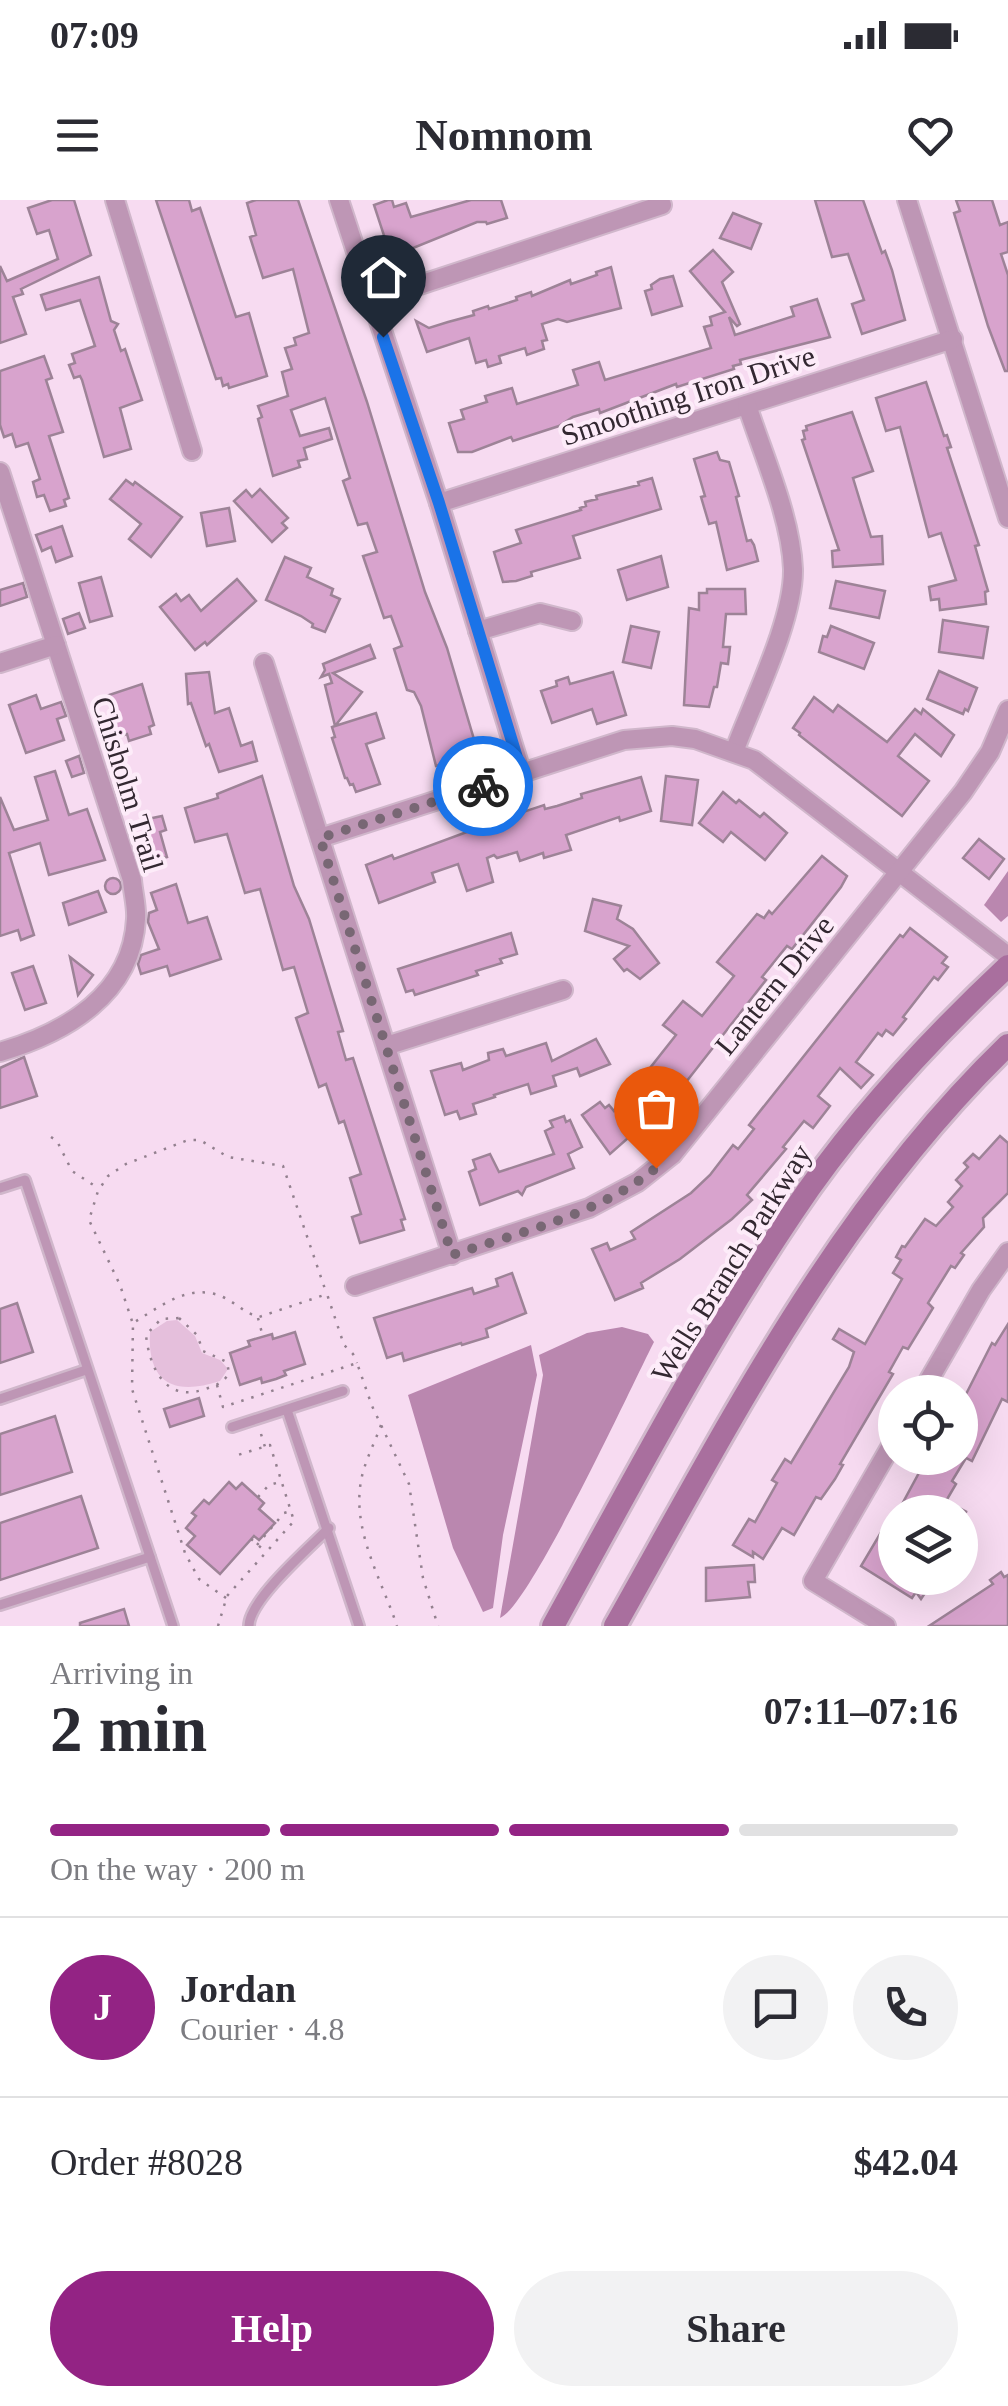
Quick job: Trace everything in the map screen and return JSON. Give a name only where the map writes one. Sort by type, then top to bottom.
[{"type":"main road","name":"Wells Branch Parkway","points":[[552,1626],[734,1302],[794,1209],[918,1056],[1008,966]]},
{"type":"main road","points":[[616,1626],[808,1290],[853,1224],[923,1135],[1008,1045]]},
{"type":"street","points":[[116,200],[192,451]]},
{"type":"street","points":[[339,200],[439,503],[522,774]]},
{"type":"street","points":[[907,200],[1008,518]]},
{"type":"street","points":[[371,302],[662,205]]},
{"type":"street","name":"Smoothing Iron Drive","points":[[439,503],[953,339]]},
{"type":"street","points":[[734,752],[780,632],[793,572],[788,535],[748,405]]},
{"type":"street","name":"Chisholm Trail","points":[[0,472],[132,880],[136,917],[131,951],[114,983],[91,1008],[40,1040],[2,1046]]},
{"type":"street","points":[[478,632],[540,613],[572,622]]},
{"type":"street","points":[[0,662],[56,645]]},
{"type":"street","points":[[264,664],[452,1255]]},
{"type":"street","name":"Lantern Drive","points":[[354,1286],[588,1208],[638,1182],[672,1155],[963,792],[990,752],[1008,710]]},
{"type":"street","points":[[320,838],[624,740],[651,736],[695,739],[754,760],[1008,956]]},
{"type":"street","points":[[386,1046],[563,990]]},
{"type":"street","points":[[932,1375],[1008,1252]]},
{"type":"street","points":[[878,1468],[813,1581],[886,1626]]},
{"type":"lane","points":[[0,1188],[25,1180],[173,1626]]},
{"type":"lane","points":[[0,1399],[86,1370]]},
{"type":"lane","points":[[232,1427],[343,1391]]},
{"type":"lane","points":[[287,1410],[359,1626]]},
{"type":"lane","points":[[249,1626],[249,1616],[260,1601],[328,1528]]},
{"type":"lane","points":[[0,1605],[150,1557]]},
{"type":"path","points":[[51,1137],[72,1171],[99,1189]]},
{"type":"path","points":[[226,1598],[199,1579],[185,1552],[132,1389],[133,1323],[89,1220],[99,1189],[108,1176],[126,1164],[188,1140],[200,1140],[228,1157],[283,1166],[344,1345],[357,1363]]},
{"type":"path","points":[[133,1323],[183,1294],[203,1291],[257,1317],[264,1337]]},
{"type":"path","points":[[257,1317],[327,1294]]},
{"type":"path","points":[[155,1310],[159,1320]]},
{"type":"path","points":[[159,1320],[184,1320],[203,1350],[223,1358],[230,1366],[223,1382],[192,1393],[166,1386],[148,1356],[146,1335],[159,1320]]},
{"type":"path","points":[[276,1379],[279,1389]]},
{"type":"path","points":[[397,1626],[364,1542],[359,1497],[362,1475],[382,1423],[409,1484],[423,1578],[438,1626]]},
{"type":"path","points":[[261,1434],[265,1446]]},
{"type":"path","points":[[218,1626],[226,1598],[294,1522],[270,1445],[238,1455]]},
{"type":"path","points":[[258,1497],[269,1485],[281,1482]]},
{"type":"path","points":[[257,1545],[291,1511]]},
{"type":"path","points":[[250,1539],[266,1552]]},
{"type":"shaded area","points":[[1008,871],[1008,916],[1001,922],[984,905]]},
{"type":"shaded area","points":[[177,1320],[195,1336],[202,1353],[220,1360],[228,1369],[220,1381],[177,1386],[159,1374],[150,1350],[150,1332],[167,1321]]},
{"type":"shaded area","points":[[622,1327],[648,1334],[654,1342],[556,1537],[514,1605],[500,1618],[543,1375],[539,1355],[587,1333]]},
{"type":"shaded area","points":[[531,1345],[537,1375],[503,1535],[493,1608],[483,1612],[453,1548],[408,1395]]},
{"type":"building","points":[[52,200],[74,200],[91,255],[21,289],[23,294],[13,297],[26,334],[0,343],[0,266],[7,281],[58,259],[49,230],[37,234],[28,208]]},
{"type":"building","points":[[156,200],[189,200],[192,211],[200,208],[236,317],[249,313],[267,376],[229,388],[228,384],[223,386],[221,378],[216,379]]},
{"type":"building","points":[[298,200],[367,402],[478,753],[436,766],[421,706],[414,692],[407,690],[394,649],[402,646],[391,616],[384,618],[363,556],[377,552],[367,523],[358,525],[343,481],[350,478],[325,398],[291,410],[300,436],[329,428],[332,439],[304,448],[307,459],[298,461],[300,467],[273,476],[258,406],[288,396],[282,372],[292,369],[285,348],[296,345],[294,338],[309,333],[293,269],[263,278],[250,237],[256,235],[247,203]]},
{"type":"building","points":[[392,200],[394,207],[406,203],[411,217],[471,200],[501,200],[507,218],[487,224],[477,222],[391,257],[374,205]]},
{"type":"building","points":[[815,200],[863,200],[892,270],[905,320],[862,334],[852,304],[864,300],[848,254],[832,257]]},
{"type":"building","points":[[956,200],[992,200],[1000,225],[1008,222],[1008,252],[1001,254],[1008,275],[1008,371],[988,326],[954,213],[960,211]]},
{"type":"building","points":[[733,213],[761,224],[751,249],[720,238]]},
{"type":"building","points":[[713,250],[733,272],[722,282],[740,324],[737,326],[729,317],[735,335],[794,316],[791,307],[817,299],[830,337],[740,360],[741,364],[733,366],[734,369],[677,387],[676,384],[600,413],[599,409],[573,417],[559,426],[513,441],[511,437],[472,452],[458,452],[449,423],[464,419],[461,410],[487,402],[485,396],[512,388],[517,404],[578,385],[573,370],[599,362],[605,380],[711,348],[704,327],[712,325],[710,317],[725,312],[690,271]]},
{"type":"building","points":[[611,267],[621,308],[567,322],[558,319],[542,324],[547,340],[542,341],[544,349],[527,355],[525,348],[499,356],[501,363],[488,367],[486,360],[476,363],[469,338],[427,352],[416,321],[429,328],[531,292],[532,296],[570,280],[571,284]]},
{"type":"building","points":[[673,276],[682,306],[652,315],[645,291],[660,279]]},
{"type":"building","points":[[99,277],[111,321],[118,324],[114,330],[121,351],[125,349],[142,400],[120,408],[131,449],[104,457],[82,380],[80,376],[74,378],[69,365],[75,363],[72,354],[95,346],[80,300],[46,310],[41,295]]},
{"type":"building","points":[[44,356],[52,378],[46,380],[63,432],[49,436],[69,498],[64,500],[66,506],[50,511],[44,495],[37,497],[33,482],[40,479],[28,443],[16,447],[12,434],[4,437],[0,425],[0,371]]},
{"type":"building","points":[[926,382],[951,447],[947,448],[979,545],[975,546],[988,591],[986,604],[940,610],[939,599],[931,600],[929,587],[956,580],[941,533],[929,537],[900,427],[886,431],[876,398]]},
{"type":"building","points":[[852,412],[873,471],[853,478],[871,537],[882,536],[883,564],[833,567],[832,551],[839,550],[802,440],[803,431],[806,426]]},
{"type":"building","points":[[717,452],[720,460],[729,462],[747,541],[754,545],[758,561],[727,570],[716,522],[709,524],[694,459]]},
{"type":"building","points":[[652,478],[661,509],[573,536],[580,558],[503,582],[494,552],[521,543],[516,530],[581,510],[585,502],[597,499],[596,496]]},
{"type":"building","points":[[126,480],[133,485],[135,482],[182,517],[151,557],[129,539],[141,524],[110,499]]},
{"type":"building","points":[[260,489],[288,518],[282,523],[287,528],[272,542],[234,501],[246,490],[252,497]]},
{"type":"building","points":[[229,508],[235,541],[207,546],[201,513]]},
{"type":"building","points":[[62,526],[72,556],[56,562],[51,547],[42,551],[36,535]]},
{"type":"building","points":[[661,556],[668,587],[627,600],[618,570]]},
{"type":"building","points":[[285,557],[311,568],[307,577],[333,589],[331,595],[340,599],[325,632],[266,600]]},
{"type":"building","points":[[101,577],[112,616],[90,622],[79,583]]},
{"type":"building","points":[[237,579],[256,601],[207,645],[205,642],[195,650],[160,607],[176,594],[181,601],[189,595],[201,611]]},
{"type":"building","points":[[836,581],[885,591],[879,618],[830,608]]},
{"type":"building","points":[[23,583],[27,597],[0,606],[0,590]]},
{"type":"building","points":[[707,589],[745,589],[746,614],[726,614],[723,647],[730,647],[728,664],[721,663],[709,707],[684,705],[689,608],[699,610],[699,593],[707,593]]},
{"type":"building","points":[[79,613],[85,628],[68,634],[63,619]]},
{"type":"building","points":[[943,620],[988,627],[983,658],[939,652]]},
{"type":"building","points":[[631,626],[659,632],[651,668],[623,662]]},
{"type":"building","points":[[831,626],[874,643],[864,669],[819,652],[823,636],[827,637]]},
{"type":"building","points":[[370,645],[375,658],[333,673],[362,692],[335,726],[325,685],[332,683],[329,674],[321,677],[323,664]]},
{"type":"building","points":[[939,671],[977,688],[968,711],[965,709],[963,714],[927,699]]},
{"type":"building","points":[[209,672],[215,713],[229,708],[241,746],[252,742],[257,761],[219,772],[191,703],[188,704],[186,674]]},
{"type":"building","points":[[613,672],[626,715],[597,724],[592,709],[552,723],[541,691],[568,677],[570,684]]},
{"type":"building","points":[[142,684],[154,725],[149,727],[151,734],[129,741],[127,734],[102,742],[98,728],[118,721],[109,695]]},
{"type":"building","points":[[36,695],[41,709],[61,702],[66,716],[57,719],[64,740],[26,753],[9,705]]},
{"type":"building","points":[[814,697],[833,712],[838,705],[887,742],[915,709],[921,714],[923,709],[954,735],[941,756],[915,734],[898,756],[929,781],[902,816],[793,728]]},
{"type":"building","points":[[376,713],[384,738],[366,744],[380,784],[356,792],[345,778],[332,727]]},
{"type":"building","points":[[79,756],[84,773],[72,777],[66,761]]},
{"type":"building","points":[[55,771],[69,815],[87,809],[105,860],[49,875],[40,843],[9,853],[34,935],[21,940],[18,930],[0,936],[0,797],[14,830],[48,820],[35,777]]},
{"type":"building","points":[[262,776],[343,1031],[338,1032],[346,1060],[353,1058],[405,1219],[401,1220],[404,1230],[360,1243],[352,1217],[361,1214],[350,1178],[361,1174],[344,1121],[339,1123],[326,1084],[319,1087],[296,1018],[308,1013],[294,967],[283,970],[260,889],[245,893],[227,834],[195,842],[185,808],[218,798],[217,794]]},
{"type":"building","points":[[666,776],[698,780],[692,825],[661,821]]},
{"type":"building","points":[[641,777],[651,811],[566,835],[571,850],[520,861],[517,852],[497,858],[494,855],[487,858],[493,882],[467,891],[458,864],[432,873],[435,882],[379,903],[366,865]]},
{"type":"building","points":[[723,792],[760,817],[764,813],[787,833],[765,860],[731,832],[723,842],[699,823]]},
{"type":"building","points":[[162,816],[166,830],[160,832],[167,857],[154,860],[143,820]]},
{"type":"building","points":[[979,839],[1004,859],[989,879],[963,858]]},
{"type":"building","points":[[822,856],[847,876],[841,887],[792,949],[787,946],[762,977],[766,980],[679,1091],[649,1123],[639,1113],[620,1126],[628,1138],[610,1154],[582,1115],[600,1102],[614,1111],[652,1070],[676,1035],[663,1025],[683,1001],[702,1016],[734,976],[717,962],[757,914],[764,918],[769,911],[772,914]]},
{"type":"building","points":[[113,878],[121,886],[113,894],[105,886]]},
{"type":"building","points":[[176,884],[188,923],[207,917],[221,959],[170,976],[167,966],[141,974],[141,955],[159,949],[148,922],[149,913],[157,910],[151,893]]},
{"type":"building","points":[[98,891],[106,912],[69,925],[63,903]]},
{"type":"building","points":[[593,899],[621,906],[617,919],[633,929],[659,963],[640,979],[627,969],[624,971],[614,959],[629,946],[585,931]]},
{"type":"building","points":[[910,928],[947,957],[942,963],[948,967],[938,980],[934,977],[893,1035],[886,1030],[882,1036],[878,1033],[856,1062],[873,1075],[861,1088],[840,1068],[818,1096],[830,1106],[813,1128],[804,1121],[747,1195],[752,1200],[680,1259],[641,1283],[643,1288],[615,1300],[592,1249],[607,1243],[610,1250],[635,1239],[631,1232],[691,1193],[733,1145],[738,1149],[754,1129],[749,1125],[900,935],[903,937]]},
{"type":"building","points":[[511,933],[517,954],[500,959],[502,963],[415,995],[413,990],[406,992],[398,969]]},
{"type":"building","points":[[70,957],[93,975],[78,995]]},
{"type":"building","points":[[33,966],[46,1003],[25,1010],[12,973]]},
{"type":"building","points":[[596,1039],[610,1064],[580,1076],[577,1068],[553,1076],[556,1086],[531,1094],[528,1084],[494,1095],[473,1104],[476,1114],[460,1119],[457,1111],[445,1115],[431,1071],[461,1063],[463,1070],[489,1060],[488,1053],[503,1049],[506,1056],[546,1043],[552,1061]]},
{"type":"building","points":[[24,1057],[37,1096],[0,1108],[0,1068]]},
{"type":"building","points":[[564,1116],[566,1122],[570,1120],[582,1147],[568,1154],[574,1168],[526,1187],[522,1195],[518,1191],[480,1205],[469,1172],[476,1169],[473,1160],[490,1154],[499,1172],[554,1154],[545,1131],[553,1127],[550,1121]]},
{"type":"building","points":[[1000,1136],[1008,1143],[1008,1193],[983,1218],[984,1227],[961,1253],[964,1255],[955,1268],[951,1266],[928,1303],[933,1308],[889,1372],[892,1375],[878,1375],[878,1399],[835,1479],[821,1499],[816,1497],[794,1535],[782,1528],[763,1559],[733,1545],[749,1519],[755,1522],[777,1483],[772,1480],[785,1459],[791,1463],[849,1367],[854,1352],[833,1339],[839,1329],[865,1344],[902,1279],[893,1273],[901,1260],[896,1257],[902,1246],[925,1219],[936,1226],[953,1207],[948,1202],[962,1186],[956,1180],[968,1167],[964,1163],[973,1154],[979,1159]]},
{"type":"building","points":[[512,1273],[526,1313],[486,1329],[488,1337],[404,1361],[402,1353],[387,1358],[374,1318],[472,1288],[474,1294],[498,1286],[496,1279]]},
{"type":"building","points":[[17,1303],[33,1352],[0,1363],[0,1309]]},
{"type":"building","points":[[1008,1324],[1008,1402],[1002,1399],[978,1449],[976,1375],[992,1343],[995,1345]]},
{"type":"building","points":[[295,1332],[305,1364],[284,1371],[286,1375],[276,1379],[262,1383],[261,1378],[240,1385],[230,1353],[250,1346],[248,1341]]},
{"type":"building","points":[[199,1398],[204,1416],[170,1427],[164,1409]]},
{"type":"building","points":[[55,1416],[72,1472],[0,1495],[0,1434]]},
{"type":"building","points":[[918,1475],[956,1475],[950,1495],[907,1495]]},
{"type":"building","points":[[229,1482],[236,1489],[242,1483],[264,1503],[259,1509],[275,1523],[259,1540],[254,1536],[220,1574],[187,1545],[195,1536],[186,1528],[196,1516],[192,1513],[204,1500],[209,1504]]},
{"type":"building","points":[[81,1496],[98,1548],[0,1580],[0,1523]]},
{"type":"building","points":[[878,1537],[878,1577],[861,1566]]},
{"type":"building","points":[[754,1565],[755,1582],[748,1582],[750,1597],[706,1601],[706,1568]]},
{"type":"building","points":[[1001,1572],[1004,1577],[1008,1575],[1008,1626],[929,1626],[993,1584],[990,1580]]},
{"type":"building","points":[[124,1609],[129,1626],[80,1626],[80,1623]]},
{"type":"way so far","points":[[483,786],[320,838],[452,1255],[588,1208],[656,1168]]},
{"type":"route","points":[[383,337],[439,503],[522,774],[483,786]]}]
